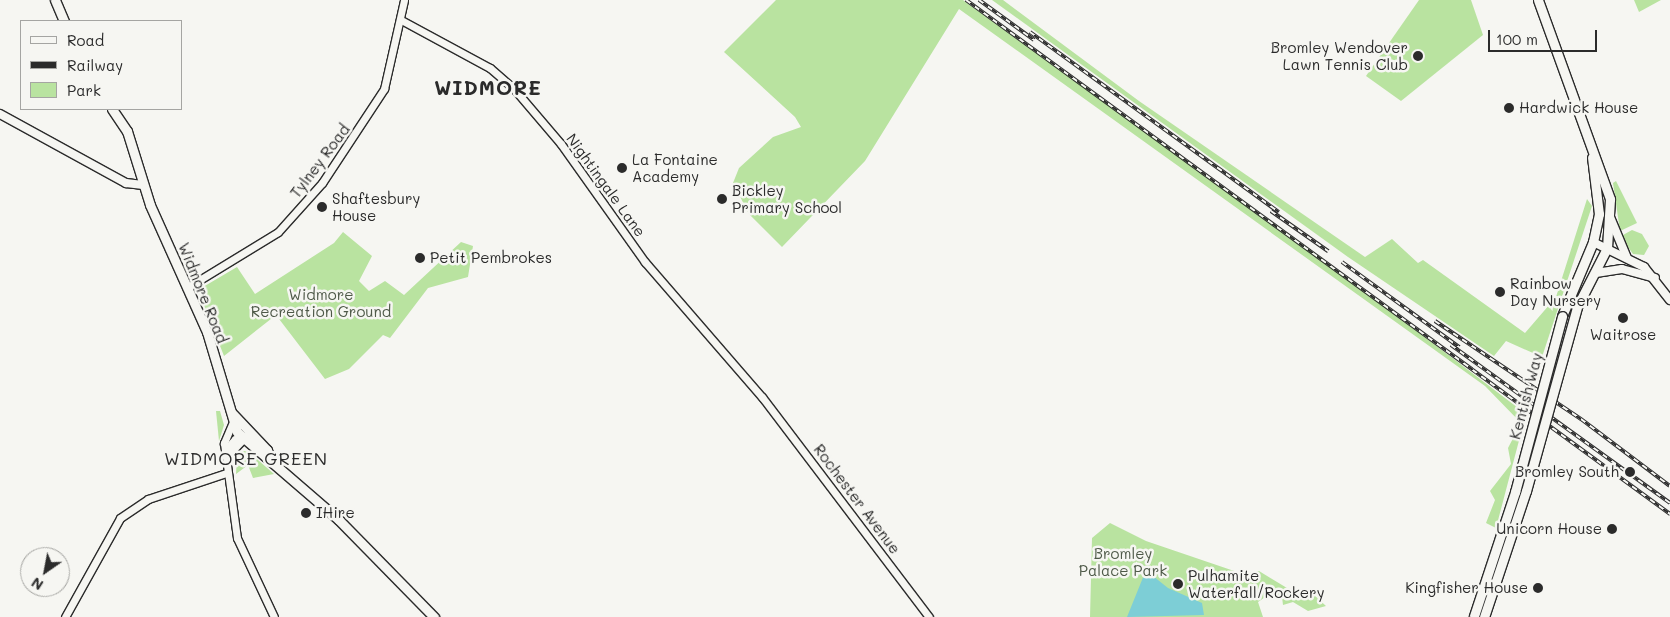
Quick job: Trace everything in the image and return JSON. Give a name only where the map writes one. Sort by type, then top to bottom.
[{"type":"main road","points":[[55,0],[64,20]]},
{"type":"main road","points":[[1538,0],[1591,150]]},
{"type":"main road","name":"Widmore Road","points":[[113,110],[128,131],[143,185],[188,287],[232,413],[247,435],[270,460],[339,520],[434,617]]},
{"type":"main road","points":[[0,114],[126,183],[143,185]]},
{"type":"main road","name":"Kentish Way","points":[[1484,617],[1526,491],[1577,308],[1607,248],[1610,217],[1607,183],[1591,150]]},
{"type":"main road","name":"Kentish Way","points":[[1474,617],[1518,483],[1562,316],[1593,242],[1600,199],[1591,150]]},
{"type":"main road","points":[[1610,217],[1627,258]]},
{"type":"main road","points":[[1593,242],[1627,258],[1656,278],[1670,300]]},
{"type":"main road","points":[[1596,273],[1622,269],[1656,278]]},
{"type":"main road","name":"Widmore Road","points":[[232,413],[232,424],[247,435]]},
{"type":"street","name":"Tylney Road","points":[[188,287],[278,232],[316,191],[374,110],[392,69],[403,21],[404,0]]},
{"type":"street","name":"Nightingale Lane","points":[[403,21],[490,68],[515,90],[561,144],[645,262],[762,397]]},
{"type":"street","name":"Rochester Avenue","points":[[762,397],[929,617]]},
{"type":"street","points":[[232,424],[226,452],[226,473],[237,538],[274,617]]},
{"type":"street","points":[[226,452],[247,435]]},
{"type":"street","points":[[64,617],[120,518],[148,499],[226,473]]},
{"type":"green space","points":[[776,0],[963,0],[1312,251],[1526,414],[1496,528],[1486,523],[1495,500],[1490,491],[1511,464],[1508,448],[1521,423],[1485,386],[959,9],[865,161],[782,247],[749,214],[733,183],[739,168],[773,137],[801,127],[795,117],[724,52]]},
{"type":"green space","points":[[992,0],[1003,0],[1139,101],[1365,257],[1392,239],[1418,263],[1423,260],[1525,333],[1556,297],[1587,199],[1592,206],[1542,357],[1506,341],[1494,356],[1348,257]]},
{"type":"green space","name":"Bromley Wendover Lawn Tennis Club","points":[[1419,0],[1471,0],[1483,35],[1401,101],[1366,76]]},
{"type":"green space","points":[[1634,0],[1661,0],[1639,12]]},
{"type":"green space","points":[[1616,181],[1637,223],[1620,231],[1613,183]]},
{"type":"green space","points":[[1632,230],[1642,234],[1649,246],[1644,255],[1633,254],[1628,247],[1623,235]]},
{"type":"green space","name":"Widmore Recreation Ground","points":[[343,232],[372,256],[359,281],[369,291],[385,281],[404,295],[461,242],[473,246],[468,277],[428,288],[390,338],[383,335],[349,369],[325,379],[276,315],[224,356],[198,290],[237,267],[255,294],[334,243]]},
{"type":"green space","points":[[216,411],[220,411],[224,425],[219,441]]},
{"type":"green space","points":[[244,451],[249,452],[274,474],[253,478],[248,465],[236,474],[237,457]]},
{"type":"green space","name":"Bromley Palace Park","points":[[1110,523],[1146,541],[1243,574],[1259,571],[1287,588],[1313,594],[1326,606],[1308,611],[1293,602],[1283,605],[1282,597],[1271,593],[1258,602],[1263,617],[1090,617],[1092,538]]},
{"type":"water","points":[[1144,575],[1153,576],[1168,588],[1202,603],[1204,615],[1127,617]]},
{"type":"railway","points":[[966,0],[1670,514]]},
{"type":"railway","points":[[979,0],[1034,40]]},
{"type":"railway","points":[[1030,32],[1279,212]]},
{"type":"railway","points":[[1271,211],[1328,251]]},
{"type":"railway","points":[[1342,262],[1459,347]]},
{"type":"railway","points":[[1435,321],[1581,419],[1670,486]]},
{"type":"railway","points":[[1451,345],[1670,503]]},
{"type":"place","name":"Bromley Wendover Lawn Tennis Club","points":[[1418,56]]},
{"type":"place","name":"Hardwick House","points":[[1509,108]]},
{"type":"place","name":"La Fontaine Academy","points":[[622,168]]},
{"type":"place","name":"Bickley Primary School","points":[[722,199]]},
{"type":"place","name":"Shaftesbury House","points":[[322,207]]},
{"type":"place","name":"Petit Pembrokes","points":[[420,258]]},
{"type":"place","name":"Rainbow Day Nursery","points":[[1500,292]]},
{"type":"place","name":"Waitrose","points":[[1623,318]]},
{"type":"place","name":"Bromley South","points":[[1630,472]]},
{"type":"place","name":"IHire","points":[[306,513]]},
{"type":"place","name":"Unicorn House","points":[[1612,529]]},
{"type":"place","name":"Pulhamite Waterfall/Rockery","points":[[1178,584]]},
{"type":"place","name":"Kingfisher House","points":[[1538,588]]},
{"type":"district","name":"WIDMORE","points":[[488,87]]},
{"type":"district","name":"WIDMORE GREEN","points":[[246,458]]}]
